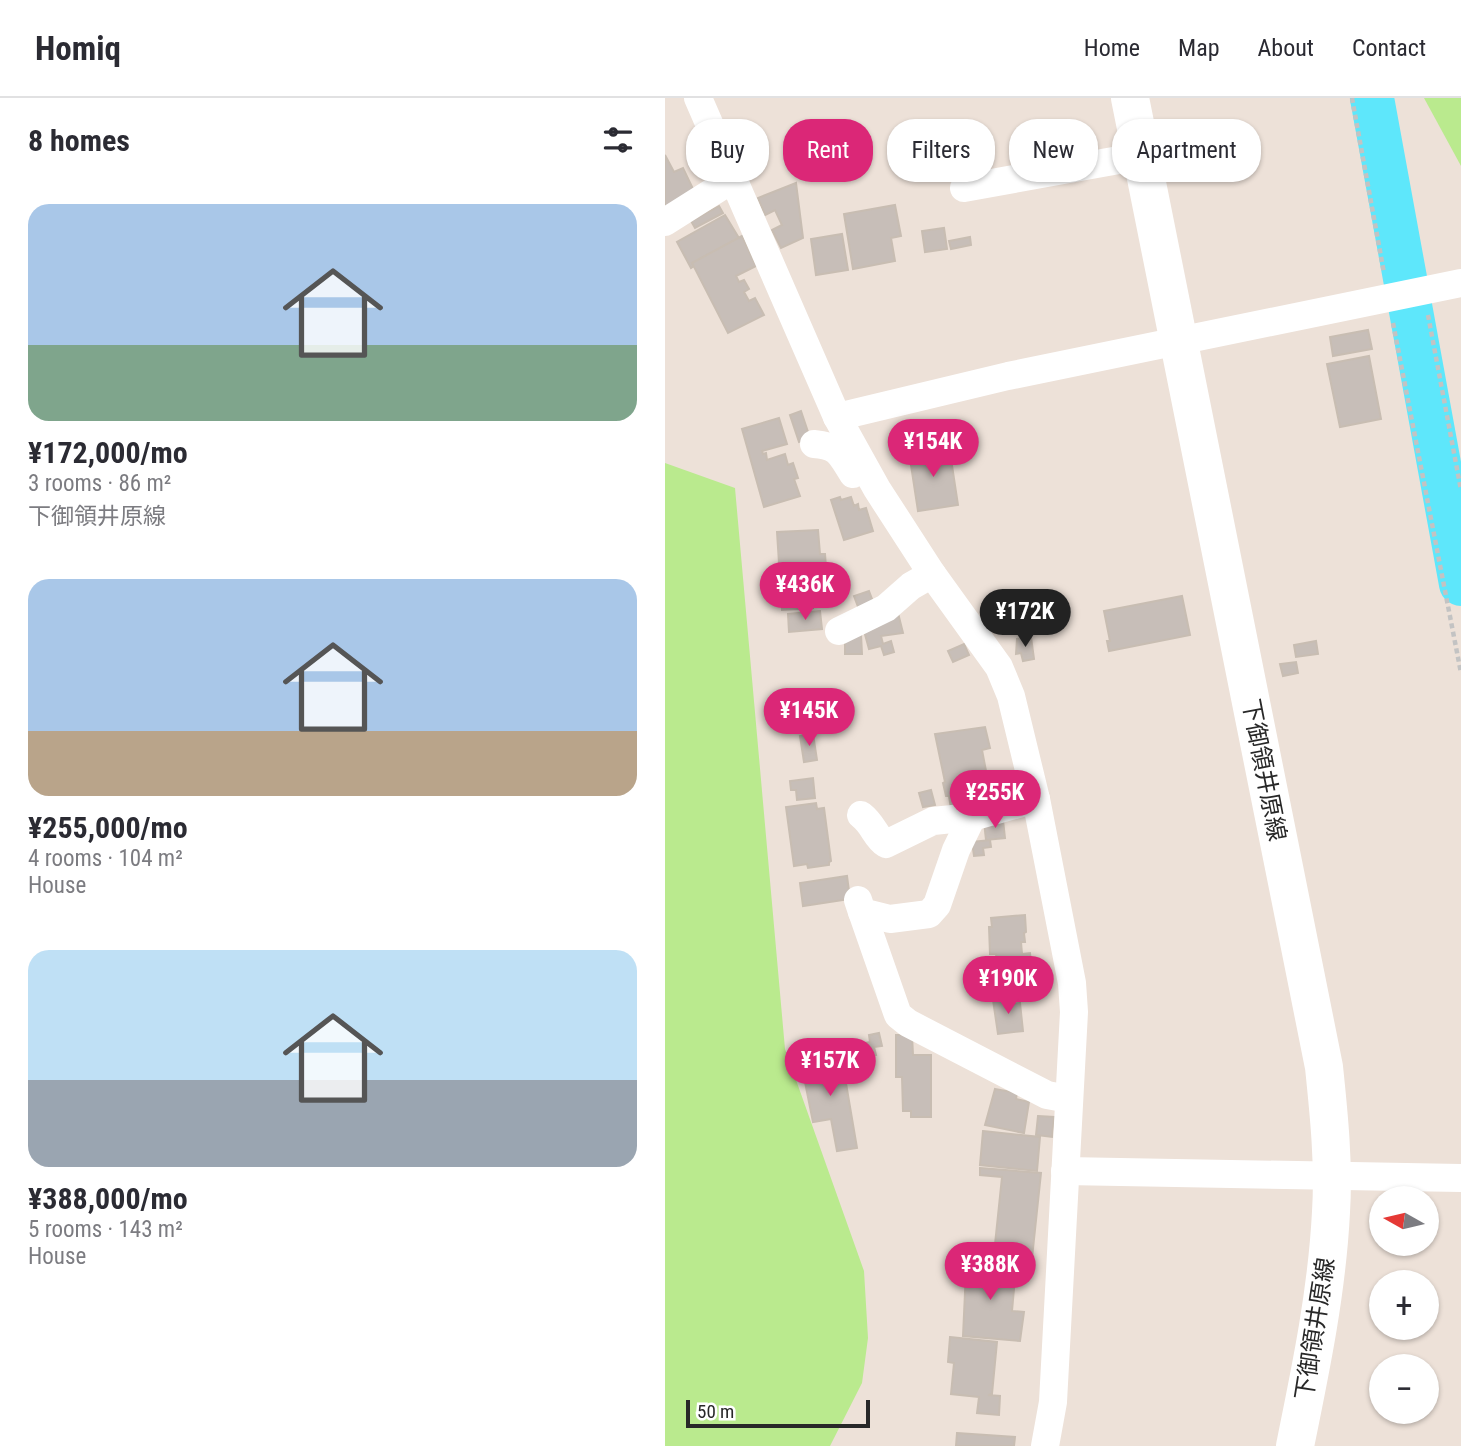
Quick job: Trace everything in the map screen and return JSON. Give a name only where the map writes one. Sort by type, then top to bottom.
[{"type":"main road","name":"下御領井原線","points":[[1130,98],[1134,119]]},
{"type":"main road","name":"下御領井原線","points":[[1146,182],[1324,1067],[1332,1138],[1332,1209],[1317,1342],[1294,1446]]},
{"type":"street","points":[[698,98],[707,119]]},
{"type":"street","points":[[964,188],[1112,161]]},
{"type":"street","points":[[665,222],[728,182]]},
{"type":"street","points":[[734,182],[837,417],[877,489],[932,574],[999,667],[1011,695],[1036,799],[1072,984],[1074,1012],[1053,1402],[1045,1446]]},
{"type":"street","points":[[837,417],[1008,376],[1461,284]]},
{"type":"street","points":[[814,444],[829,445],[837,449],[859,484],[865,489],[877,489]]},
{"type":"street","points":[[839,631],[886,608],[911,586],[932,574]]},
{"type":"street","points":[[861,816],[871,823],[885,844],[933,821],[972,817],[1036,799]]},
{"type":"street","points":[[972,817],[956,850],[937,905],[929,914],[890,919],[860,906],[898,1015],[908,1023],[1047,1095],[1069,1099]]},
{"type":"street","points":[[1065,1171],[1461,1178]]},
{"type":"path","points":[[1352,98],[1461,490]]},
{"type":"path","points":[[1406,294],[1461,673]]},
{"type":"green space","points":[[1424,98],[1461,98],[1461,166]]},
{"type":"green space","points":[[665,463],[735,488],[785,1049],[864,1271],[868,1338],[862,1383],[830,1446],[665,1446]]},
{"type":"building","points":[[665,155],[674,172],[683,168],[686,182],[690,182],[695,193],[665,208]]},
{"type":"building","points":[[796,183],[803,238],[781,248],[772,230],[782,225],[775,210],[765,215],[758,198]]},
{"type":"building","points":[[895,205],[901,236],[891,238],[895,261],[853,269],[844,214]]},
{"type":"building","points":[[719,206],[723,213],[695,228],[691,221]]},
{"type":"building","points":[[725,215],[739,238],[692,263],[694,266],[691,268],[677,242]]},
{"type":"building","points":[[944,228],[947,249],[925,252],[922,231]]},
{"type":"building","points":[[842,234],[848,270],[816,275],[811,239]]},
{"type":"building","points":[[742,236],[756,266],[736,276],[739,282],[744,280],[749,289],[744,292],[749,301],[755,298],[764,315],[728,333],[692,263]]},
{"type":"building","points":[[970,237],[971,245],[951,249],[949,241]]},
{"type":"building","points":[[1368,330],[1372,349],[1333,356],[1330,337]]},
{"type":"building","points":[[1369,356],[1381,419],[1340,427],[1327,364]]},
{"type":"building","points":[[801,411],[810,438],[799,442],[790,415]]},
{"type":"building","points":[[779,418],[787,444],[762,451],[763,454],[766,453],[767,460],[785,454],[788,465],[793,463],[798,478],[794,479],[800,496],[764,507],[742,429]]},
{"type":"building","points":[[944,447],[946,460],[951,459],[958,505],[918,511],[909,452]]},
{"type":"building","points":[[840,497],[841,500],[851,497],[854,506],[858,504],[859,510],[866,508],[873,531],[844,540],[831,500]]},
{"type":"building","points":[[818,530],[820,554],[825,554],[826,567],[810,568],[813,608],[782,610],[777,532]]},
{"type":"building","points":[[869,591],[875,607],[860,612],[854,596]]},
{"type":"building","points":[[1182,596],[1190,635],[1109,651],[1107,641],[1110,641],[1104,611]]},
{"type":"building","points":[[820,611],[822,629],[789,632],[788,614]]},
{"type":"building","points":[[898,613],[903,633],[881,636],[883,644],[891,641],[894,652],[884,655],[881,646],[869,649],[863,627]]},
{"type":"building","points":[[845,634],[861,634],[862,654],[845,654]]},
{"type":"building","points":[[1031,637],[1034,659],[1023,661],[1021,653],[1016,654],[1017,639]]},
{"type":"building","points":[[1316,641],[1318,654],[1296,657],[1294,645]]},
{"type":"building","points":[[964,644],[969,655],[953,662],[948,651]]},
{"type":"building","points":[[1296,662],[1298,673],[1283,676],[1280,664]]},
{"type":"building","points":[[985,727],[990,748],[982,750],[987,776],[983,777],[985,786],[976,787],[980,806],[951,809],[943,783],[945,782],[935,734]]},
{"type":"building","points":[[813,734],[817,760],[804,762],[800,736]]},
{"type":"building","points":[[813,778],[815,798],[797,800],[796,790],[791,790],[790,781]]},
{"type":"building","points":[[931,790],[935,805],[923,807],[919,793]]},
{"type":"building","points":[[816,803],[817,809],[824,808],[831,861],[829,865],[808,868],[807,864],[794,866],[786,807]]},
{"type":"building","points":[[1003,820],[1005,838],[986,840],[984,822]]},
{"type":"building","points":[[990,840],[991,847],[983,848],[984,855],[974,856],[972,842]]},
{"type":"building","points":[[847,876],[850,899],[803,906],[800,883]]},
{"type":"building","points":[[1025,915],[1026,932],[1025,942],[1021,942],[1022,954],[1030,953],[1032,972],[1026,973],[1027,980],[999,983],[996,954],[990,954],[991,918]]},
{"type":"building","points":[[1012,998],[1013,1004],[1020,1003],[1023,1031],[998,1034],[993,1000]]},
{"type":"building","points":[[879,1033],[882,1046],[874,1047],[876,1055],[853,1060],[851,1046],[870,1042],[869,1035]]},
{"type":"building","points":[[896,1035],[912,1035],[913,1055],[931,1055],[931,1117],[911,1117],[911,1111],[903,1111],[902,1077],[896,1077]]},
{"type":"building","points":[[841,1054],[857,1148],[837,1151],[831,1119],[813,1122],[801,1062]]},
{"type":"building","points":[[995,1089],[1017,1093],[1016,1099],[1029,1102],[1024,1133],[985,1125]]},
{"type":"building","points":[[1038,1116],[1054,1117],[1052,1137],[1036,1135]]},
{"type":"building","points":[[983,1131],[1040,1137],[1037,1171],[980,1165]]},
{"type":"building","points":[[980,1168],[1041,1173],[1030,1277],[992,1273],[1002,1177],[980,1175]]},
{"type":"building","points":[[972,1246],[987,1247],[986,1260],[991,1261],[990,1275],[1015,1278],[1012,1311],[1024,1312],[1020,1341],[963,1336],[966,1271],[970,1271]]},
{"type":"building","points":[[950,1337],[997,1342],[992,1394],[988,1395],[1000,1396],[999,1415],[977,1413],[979,1397],[951,1394],[954,1363],[948,1362]]},
{"type":"building","points":[[957,1433],[1015,1437],[1014,1446],[956,1446]]},
{"type":"waterway","points":[[1372,98],[1461,584]]}]
